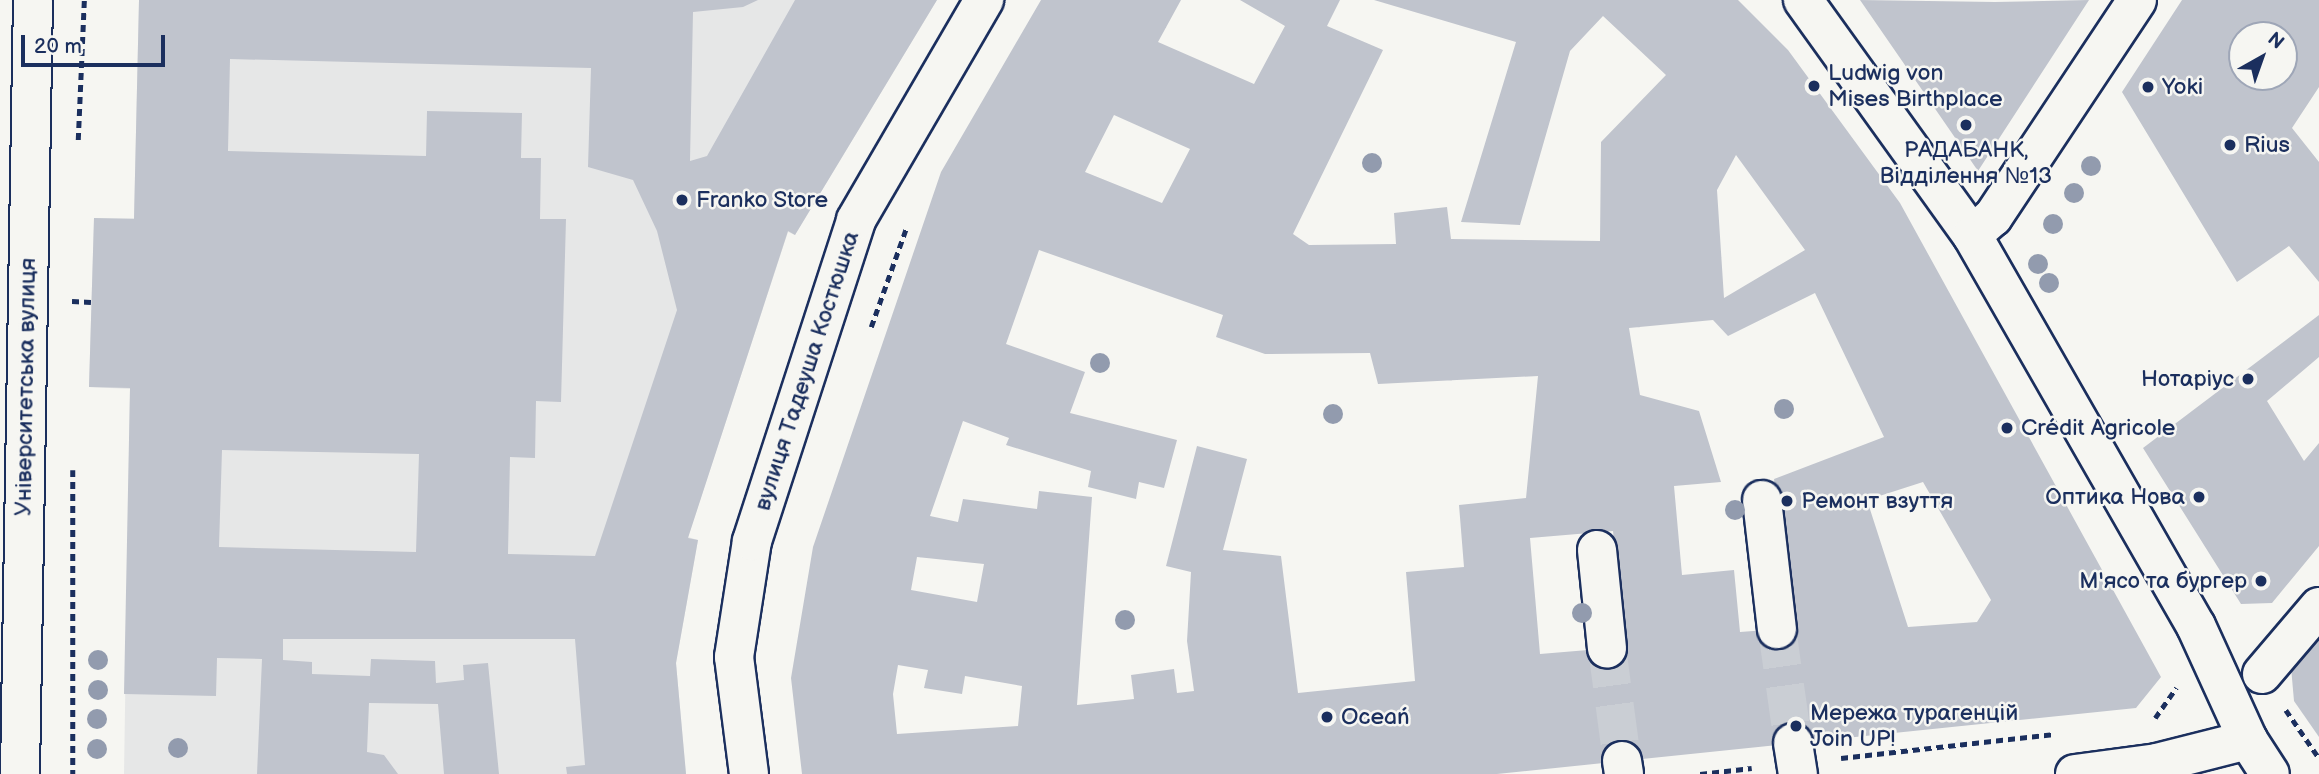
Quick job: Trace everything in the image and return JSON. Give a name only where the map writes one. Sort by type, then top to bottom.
[{"type":"street","name":"Університетська вулиця","points":[[20,774],[33,0]]},
{"type":"street","name":"вулиця Тадеуша Костюшка","points":[[749,774],[734,657],[752,541],[856,220],[984,0]]},
{"type":"street","points":[[1803,0],[1972,235],[2196,626],[2248,740],[2270,774]]},
{"type":"street","points":[[1972,235],[1993,217],[2137,0]]},
{"type":"street","points":[[1762,500],[1777,629]]},
{"type":"street","points":[[1597,550],[1606,648]]},
{"type":"street","points":[[2262,674],[2319,607]]},
{"type":"street","points":[[2076,774],[2157,763],[2248,740]]},
{"type":"path","points":[[78,151],[84,0]]},
{"type":"path","points":[[869,335],[910,217]]},
{"type":"path","points":[[72,315],[73,288]]},
{"type":"path","points":[[72,301],[91,302]]},
{"type":"path","points":[[73,464],[73,774]]},
{"type":"path","points":[[1700,774],[1796,760],[2070,732]]},
{"type":"shaded area","points":[[139,0],[937,0],[795,235],[788,232],[688,537],[698,540],[676,663],[686,774],[124,774],[130,389],[89,387],[94,218],[134,218]]},
{"type":"building","points":[[139,0],[758,0],[743,7],[693,12],[690,161],[707,156],[795,0],[937,0],[795,235],[788,231],[688,538],[698,540],[676,663],[686,774],[567,774],[566,767],[585,765],[575,639],[283,639],[283,660],[312,662],[312,674],[370,676],[371,659],[435,661],[436,683],[464,680],[463,665],[488,663],[499,774],[444,774],[438,704],[369,703],[367,752],[384,755],[398,774],[257,774],[262,659],[217,658],[216,696],[124,694],[130,388],[89,387],[94,218],[134,219]],"holes":[[[230,59],[591,68],[588,167],[633,180],[657,231],[677,310],[595,556],[508,554],[510,457],[535,458],[536,401],[561,402],[566,219],[540,219],[541,158],[521,158],[522,113],[427,111],[426,156],[228,151]],[[222,450],[419,454],[416,552],[219,547]]]},
{"type":"building","points":[[1041,0],[1181,0],[1158,42],[1254,84],[1285,26],[1240,0],[1340,0],[1327,26],[1383,50],[1293,234],[1309,245],[1396,244],[1394,213],[1447,207],[1451,239],[1600,241],[1601,142],[1666,75],[1603,16],[1570,51],[1520,225],[1461,222],[1516,42],[1374,0],[1738,0],[1788,50],[1900,203],[2161,677],[2136,708],[1497,774],[802,774],[791,678],[813,547],[941,172]],"holes":[[[1114,115],[1190,149],[1162,203],[1085,172]],[[1736,155],[1805,250],[1724,298],[1717,190]],[[1039,250],[1223,315],[1216,337],[1265,354],[1370,353],[1378,384],[1538,376],[1526,498],[1459,505],[1464,567],[1406,572],[1415,681],[1298,693],[1281,556],[1223,550],[1247,459],[1197,446],[1166,566],[1191,572],[1187,641],[1194,691],[1177,693],[1174,669],[1131,675],[1134,699],[1077,705],[1092,497],[1039,491],[1037,509],[963,499],[958,522],[930,516],[963,421],[1009,438],[1006,445],[1091,471],[1088,487],[1136,499],[1139,482],[1164,488],[1177,440],[1070,413],[1085,372],[1006,344]],[[1815,293],[1884,437],[1774,479],[1792,628],[1740,632],[1734,570],[1682,575],[1674,486],[1721,482],[1699,411],[1640,395],[1629,328],[1713,320],[1728,336]],[[1923,482],[1991,600],[1977,622],[1908,627],[1867,500]],[[1613,531],[1624,647],[1540,654],[1530,538]],[[917,557],[984,564],[977,602],[911,590]],[[898,665],[928,670],[924,688],[962,694],[965,676],[1022,686],[1018,726],[897,734],[893,694]]]},
{"type":"building","points":[[1860,0],[1995,2],[2089,0],[1978,171]]},
{"type":"building","name":"Rius","points":[[2182,0],[2319,0],[2319,87],[2292,128],[2319,162],[2319,282],[2289,246],[2237,282],[2122,92]]},
{"type":"building","points":[[2319,315],[2319,357],[2267,401],[2304,461],[2319,443],[2319,546],[2272,603],[2241,604],[2143,448]]},
{"type":"building","points":[[2319,635],[2319,737],[2294,701],[2291,667]]},
{"type":"tunnel","points":[[1777,629],[1793,743]]},
{"type":"tunnel","points":[[1607,648],[1622,761]]},
{"type":"place","name":"Ludwig von Mises Birthplace","points":[[1814,86]]},
{"type":"place","name":"Yoki","points":[[2148,87]]},
{"type":"place","name":"РАДАБАНК, Відділення №13","points":[[1966,125]]},
{"type":"place","name":"Rius","points":[[2230,145]]},
{"type":"place","name":"Franko Store","points":[[682,200]]},
{"type":"place","name":"Нотаріус","points":[[2248,379]]},
{"type":"place","name":"Crédit Agricole","points":[[2007,428]]},
{"type":"place","name":"Оптика Нова","points":[[2199,497]]},
{"type":"place","name":"Ремонт взуття","points":[[1787,501]]},
{"type":"place","name":"М'ясо та бургер","points":[[2261,581]]},
{"type":"place","name":"Oceań","points":[[1327,717]]},
{"type":"place","name":"Мережа турагенцій Join UP!","points":[[1796,726]]}]
